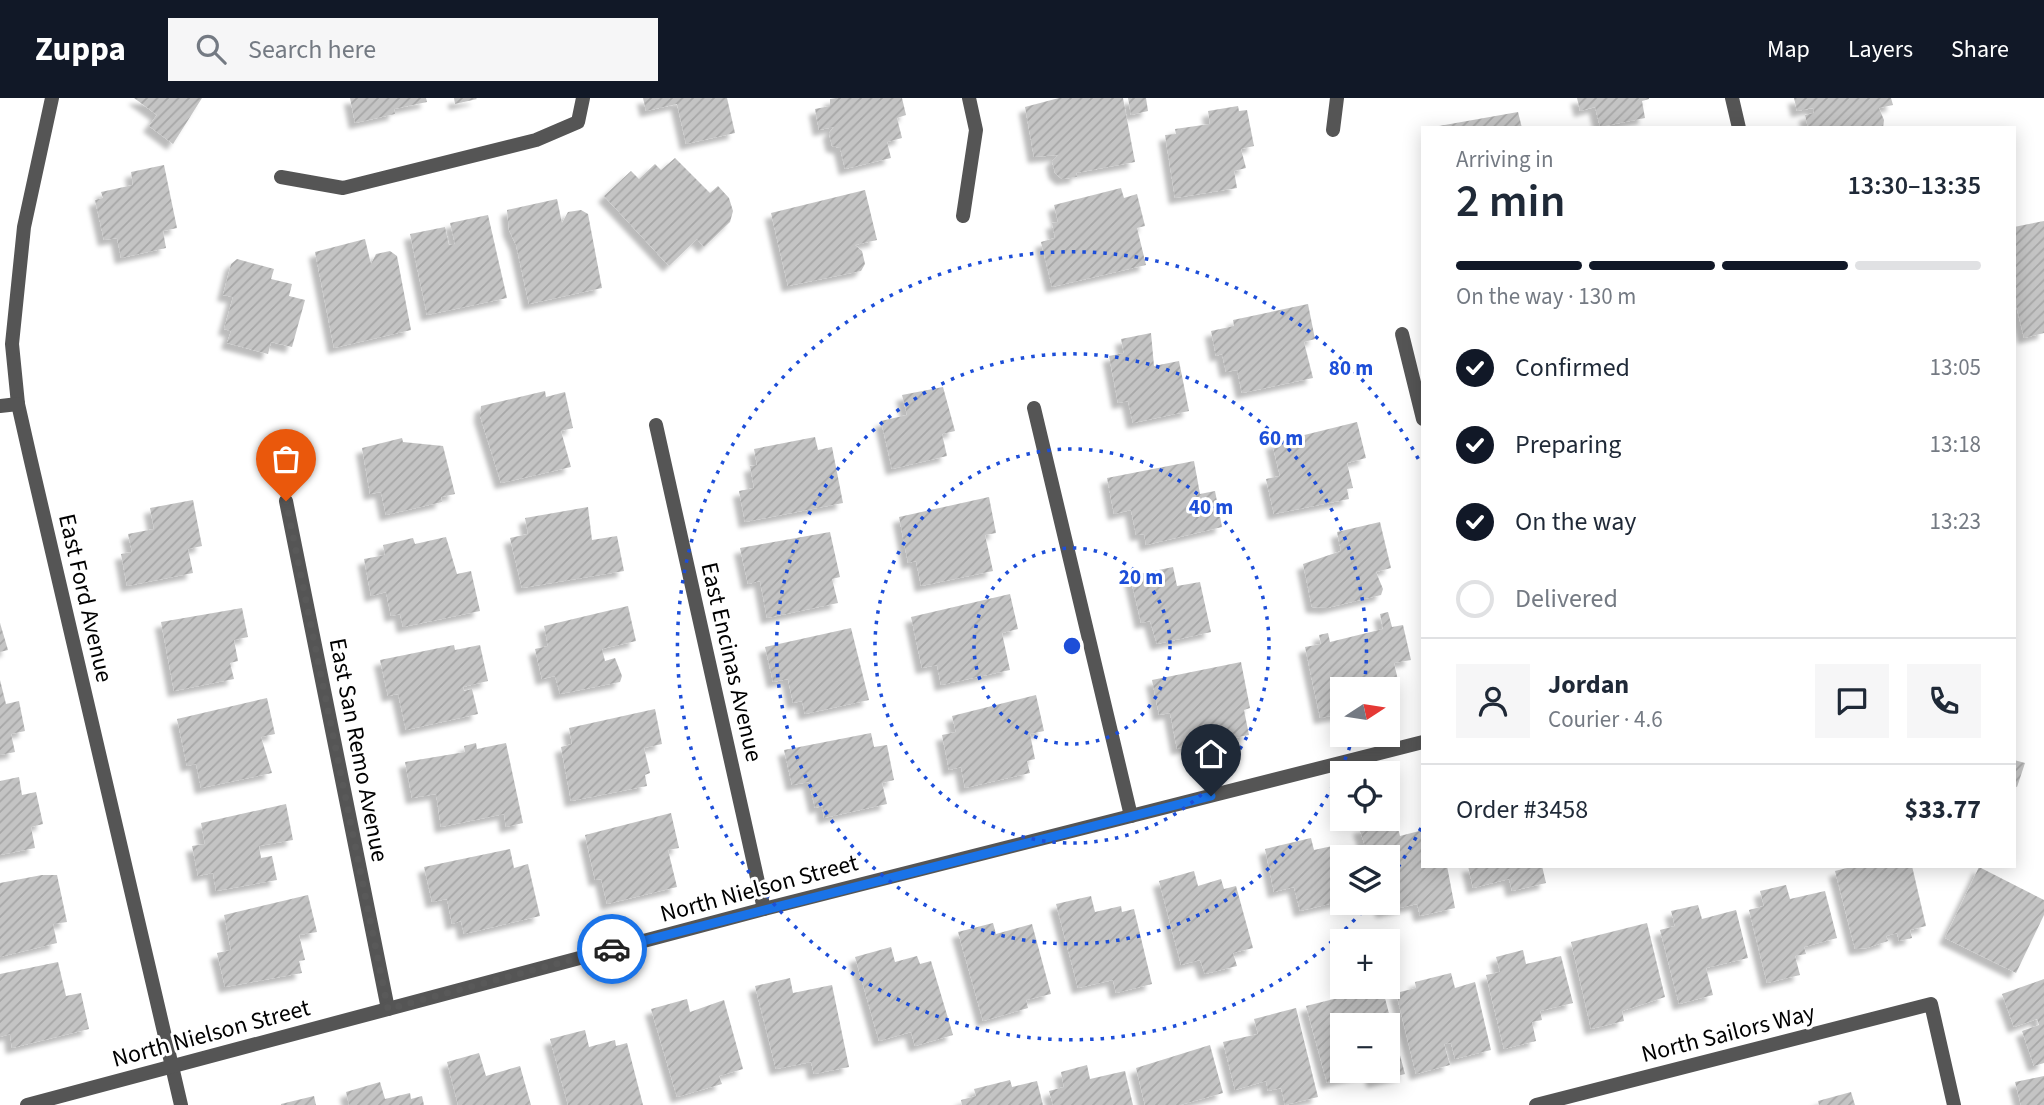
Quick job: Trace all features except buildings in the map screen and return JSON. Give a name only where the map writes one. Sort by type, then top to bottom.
[{"type":"street","name":"East Ford Avenue","points":[[52,98],[24,227],[6,345],[181,1105]]},
{"type":"street","points":[[281,177],[343,188],[536,140],[579,122],[583,98]]},
{"type":"street","points":[[963,216],[976,130],[969,98]]},
{"type":"street","points":[[1333,130],[1337,98]]},
{"type":"street","points":[[1732,98],[1739,126]]},
{"type":"street","points":[[1402,334],[1421,411]]},
{"type":"street","points":[[0,406],[18,404]]},
{"type":"street","points":[[1034,408],[1131,816]]},
{"type":"street","name":"East Encinas Avenue","points":[[656,425],[764,909]]},
{"type":"street","name":"East San Remo Avenue","points":[[286,501],[388,1009]]},
{"type":"street","name":"North Nielson Street","points":[[27,1105],[764,909],[1421,744]]},
{"type":"street","name":"North Sailors Way","points":[[1536,1105],[1931,1004],[1954,1105]]},
{"type":"way so far","points":[[286,501],[388,1009],[612,949]]},
{"type":"route","points":[[612,949],[1211,796]]}]
